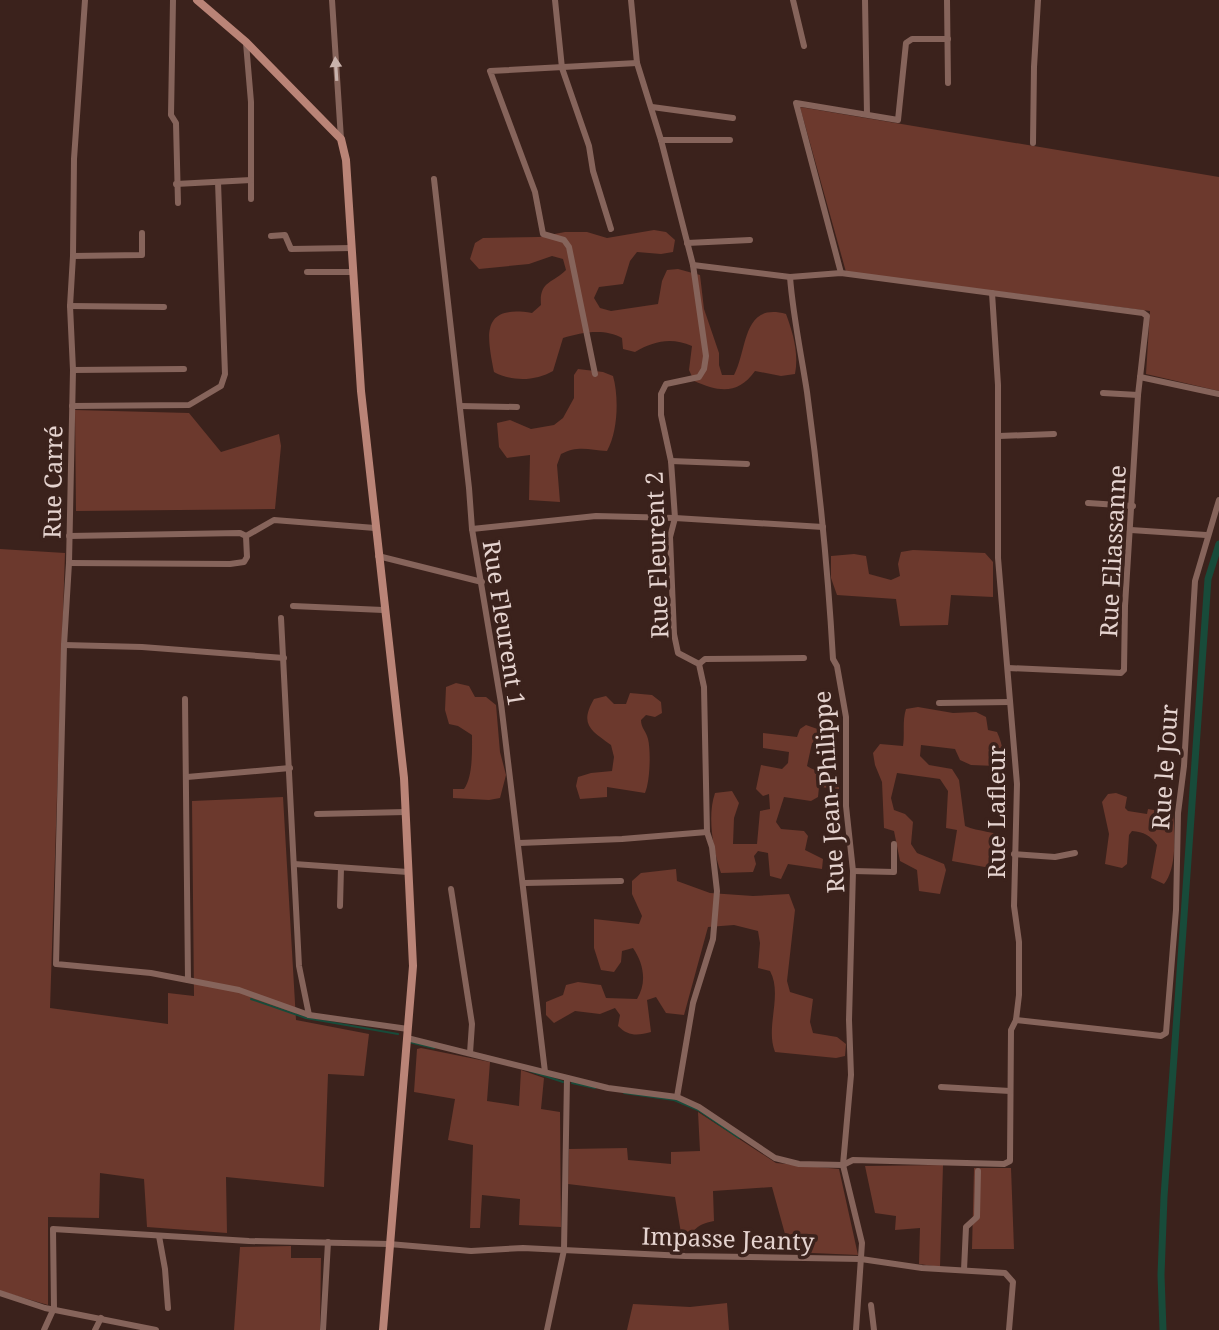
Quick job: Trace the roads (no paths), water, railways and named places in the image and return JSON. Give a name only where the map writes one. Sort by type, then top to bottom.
[{"type":"main road","points":[[197,0],[246,42],[341,139],[346,160],[361,391],[406,812],[413,966],[383,1330]]},
{"type":"street","name":"Rue Carré","points":[[85,0],[74,159],[69,563],[56,964],[151,973],[188,980]]},
{"type":"street","points":[[173,0],[171,111],[176,123],[178,203]]},
{"type":"street","points":[[332,0],[341,139]]},
{"type":"street","points":[[555,0],[562,68],[589,146],[593,171],[611,229]]},
{"type":"street","points":[[631,0],[637,63],[652,107],[693,265],[790,277],[841,273],[992,293]]},
{"type":"street","points":[[793,0],[804,46]]},
{"type":"street","points":[[865,0],[867,114]]},
{"type":"street","points":[[947,0],[948,83]]},
{"type":"street","points":[[1033,143],[1038,0]]},
{"type":"street","points":[[841,273],[796,103],[898,120],[906,43],[912,39],[948,39]]},
{"type":"street","points":[[246,42],[251,102],[251,199]]},
{"type":"street","points":[[595,374],[569,247],[564,240],[543,234],[535,192],[490,71],[637,63]]},
{"type":"street","points":[[652,107],[733,118]]},
{"type":"street","points":[[661,140],[730,140]]},
{"type":"street","name":"Rue Fleurent 1","points":[[434,179],[472,529],[501,703],[545,1072]]},
{"type":"street","points":[[176,184],[251,180]]},
{"type":"street","points":[[72,406],[189,405],[221,386],[225,374],[218,182]]},
{"type":"street","points":[[73,256],[142,255],[142,233]]},
{"type":"street","points":[[271,236],[286,235],[291,249],[352,248]]},
{"type":"street","points":[[687,243],[750,240]]},
{"type":"street","name":"Rue Fleurent 2","points":[[693,265],[706,356],[704,369],[699,377],[666,384],[661,394],[661,415],[671,461],[675,518],[670,537],[674,634],[678,653],[699,664]]},
{"type":"street","points":[[307,272],[354,272]]},
{"type":"street","name":"Rue Jean-Philippe","points":[[790,277],[793,320],[806,389],[823,527],[833,659],[846,717],[846,806],[853,871],[849,1020],[851,1075],[843,1165],[862,1243],[856,1330]]},
{"type":"street","name":"Rue Eliassanne","points":[[992,293],[1147,316],[1138,395],[1123,672],[1008,668]]},
{"type":"street","name":"Rue Lafleur","points":[[843,1165],[853,1160],[1004,1164],[1010,1161],[1011,1030],[1016,1020],[1020,966],[1014,906],[1017,784],[998,558],[999,436],[992,293]]},
{"type":"street","points":[[70,306],[164,307]]},
{"type":"street","points":[[73,370],[184,369]]},
{"type":"street","points":[[1140,377],[1219,394]]},
{"type":"street","points":[[1103,393],[1138,395]]},
{"type":"street","points":[[460,406],[517,407]]},
{"type":"street","points":[[999,436],[1054,434]]},
{"type":"street","points":[[671,461],[747,464]]},
{"type":"street","name":"Rue le Jour","points":[[1016,1020],[1161,1036],[1166,1033],[1195,581],[1206,535],[1219,500]]},
{"type":"street","points":[[1088,503],[1133,506]]},
{"type":"street","points":[[472,529],[596,516],[823,527]]},
{"type":"street","points":[[246,536],[274,520],[375,528]]},
{"type":"street","points":[[1131,530],[1206,535]]},
{"type":"street","points":[[69,536],[240,533],[246,536]]},
{"type":"street","points":[[69,563],[244,562],[247,557],[246,536]]},
{"type":"street","points":[[378,556],[482,582]]},
{"type":"street","points":[[293,606],[383,610]]},
{"type":"street","points":[[281,618],[299,966],[309,1015]]},
{"type":"street","points":[[64,645],[142,647],[284,658]]},
{"type":"street","points":[[677,1097],[693,1003],[713,939],[717,891],[712,847],[707,832],[704,687],[699,664],[705,659],[804,658]]},
{"type":"street","points":[[185,699],[188,980],[239,990],[309,1015],[408,1033],[470,1053],[608,1088],[677,1097],[699,1107],[775,1158],[799,1164],[843,1165]]},
{"type":"street","points":[[939,703],[1010,702]]},
{"type":"street","points":[[187,777],[290,768]]},
{"type":"street","points":[[317,814],[406,812]]},
{"type":"street","points":[[519,843],[707,832]]},
{"type":"street","points":[[853,871],[894,872],[894,844]]},
{"type":"street","points":[[1014,854],[1055,857],[1075,853]]},
{"type":"street","points":[[294,864],[408,872]]},
{"type":"street","points":[[340,906],[341,868]]},
{"type":"street","points":[[524,883],[621,881]]},
{"type":"street","points":[[451,889],[472,1024],[470,1053]]},
{"type":"street","points":[[547,1330],[564,1250],[567,1078]]},
{"type":"street","points":[[941,1087],[1010,1091]]},
{"type":"street","points":[[964,1270],[966,1227],[977,1217],[978,1171]]},
{"type":"street","name":"Impasse Jeanty","points":[[54,1308],[53,1229],[389,1244],[471,1251],[564,1250],[861,1259],[1010,1276],[1013,1282],[1009,1330]]},
{"type":"street","points":[[159,1236],[168,1308]]},
{"type":"street","points":[[323,1330],[328,1242]]},
{"type":"street","points":[[0,1293],[45,1308],[156,1330]]},
{"type":"street","points":[[871,1305],[874,1330]]},
{"type":"street","points":[[44,1330],[54,1308]]},
{"type":"street","points":[[95,1330],[101,1318]]},
{"type":"waterway","points":[[1163,1330],[1161,1275],[1164,1197],[1208,579],[1219,544]]},
{"type":"waterway","points":[[251,999],[306,1018],[398,1034]]},
{"type":"waterway","points":[[409,1042],[434,1048]]},
{"type":"waterway","points":[[530,1071],[563,1082]]},
{"type":"waterway","points":[[572,1083],[595,1088]]},
{"type":"waterway","points":[[624,1093],[674,1100],[698,1110],[739,1138]]}]
